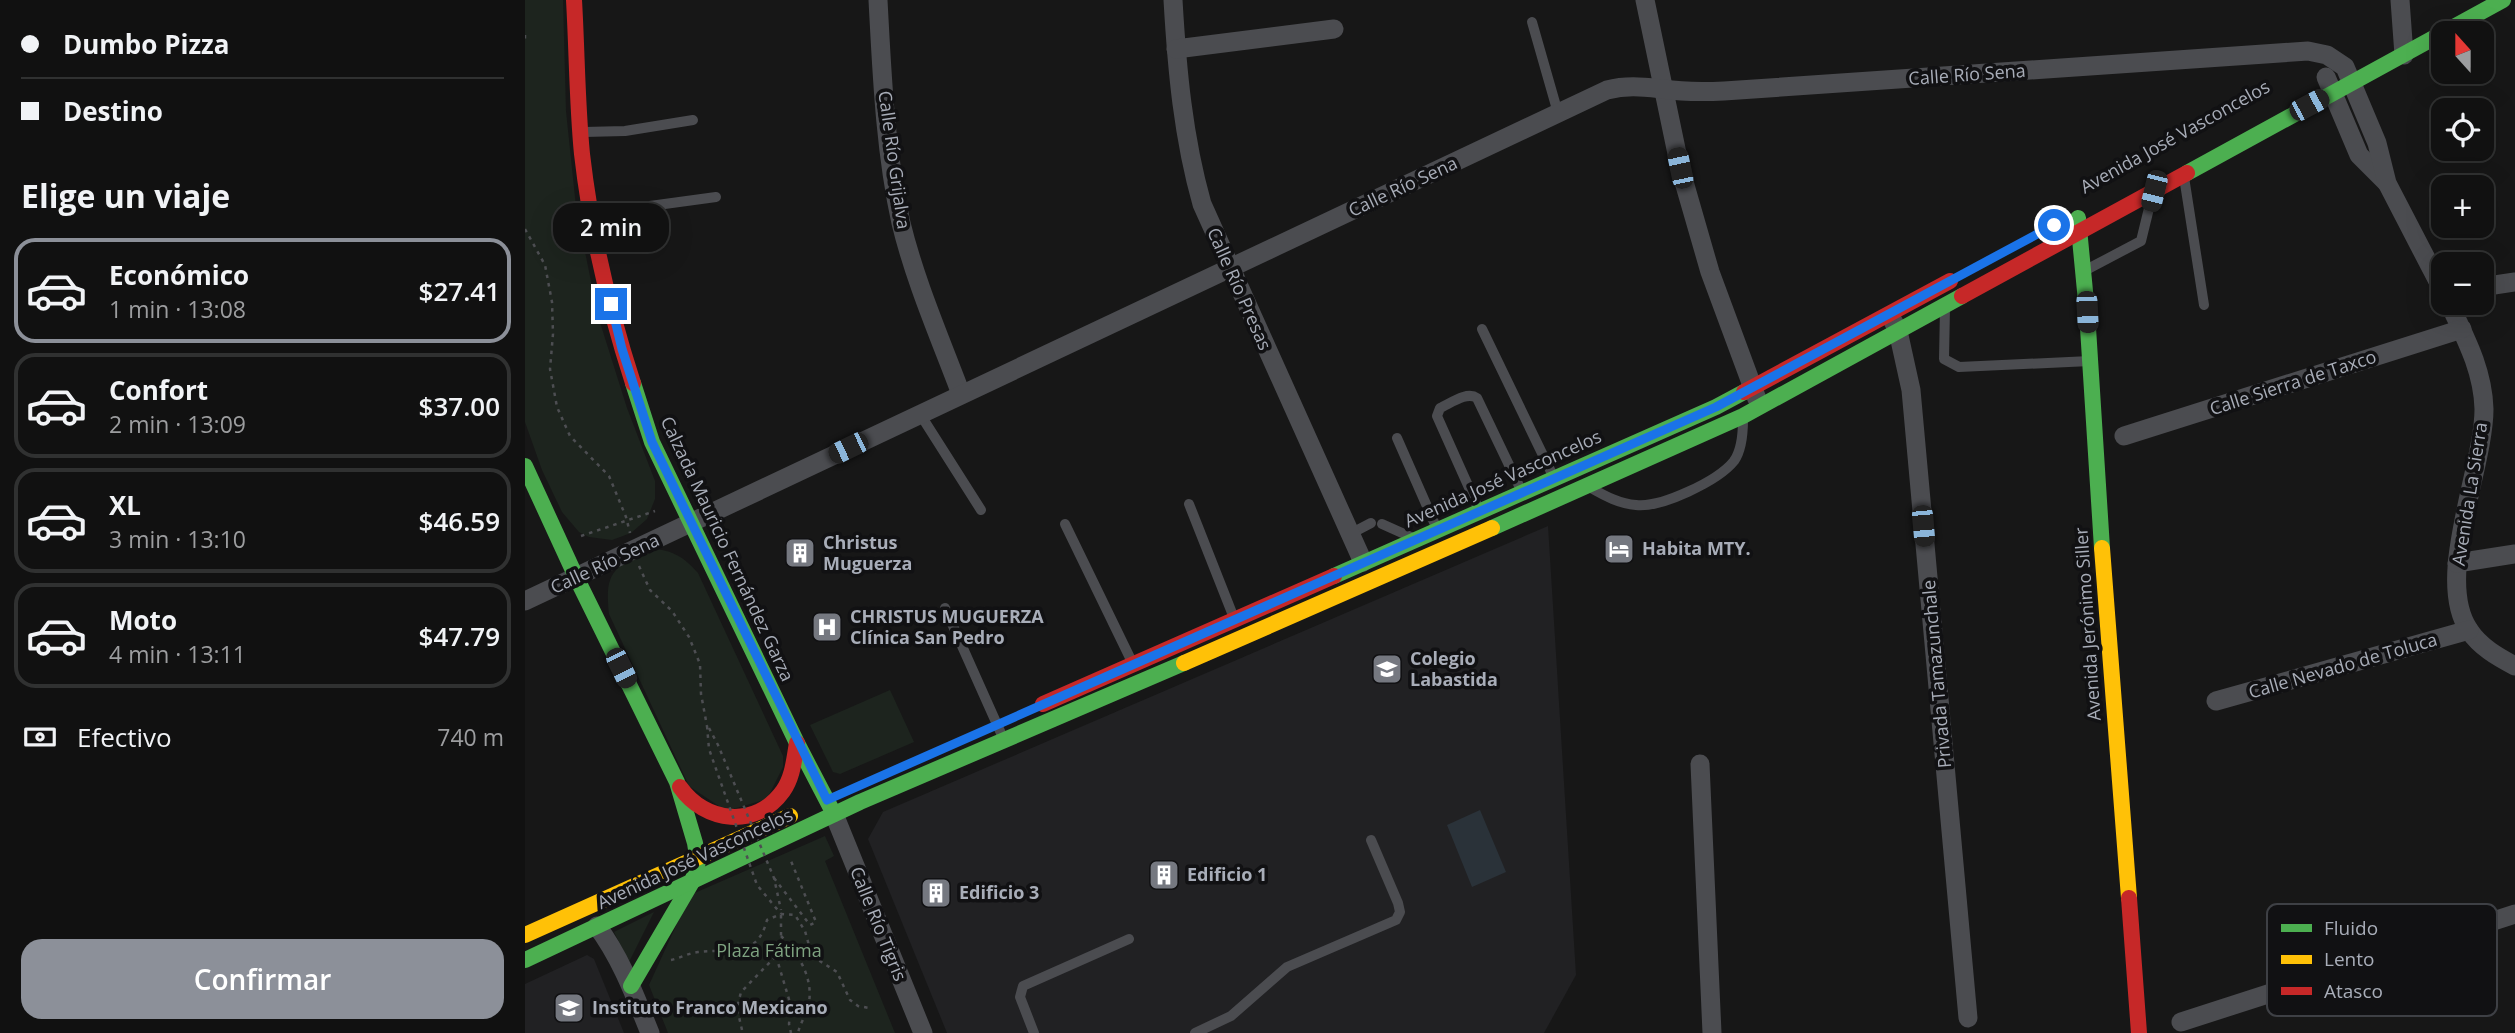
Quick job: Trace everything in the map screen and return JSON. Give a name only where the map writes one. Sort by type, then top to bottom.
[{"type":"main road","name":"Calzada Mauricio Fernández Garza","points":[[574,0],[580,132],[591,214],[622,349],[652,442],[797,743],[819,807]]},
{"type":"main road","name":"Avenida José Vasconcelos","points":[[1894,323],[1945,304],[2183,175],[2324,85],[2403,41],[2503,0]]},
{"type":"main road","name":"Avenida Jerónimo Siller","points":[[2078,213],[2139,1033]]},
{"type":"main road","name":"Avenida José Vasconcelos","points":[[1004,721],[1554,478],[1756,397],[1894,323],[1960,276]]},
{"type":"main road","name":"Avenida José Vasconcelos","points":[[528,927],[819,807],[1005,740],[1242,638],[1743,416],[1756,397]]},
{"type":"main road","points":[[525,466],[576,577],[677,782],[691,825],[697,857],[692,882],[631,986]]},
{"type":"main road","points":[[677,782],[690,800],[712,813],[736,816],[757,811],[777,799],[784,790],[797,743]]},
{"type":"main road","name":"Avenida José Vasconcelos","points":[[534,956],[692,882],[819,807],[901,767]]},
{"type":"street","name":"Calle Río Grijalva","points":[[878,0],[889,145],[902,225],[924,295],[961,394]]},
{"type":"street","name":"Calle Río Presas","points":[[1173,0],[1183,125],[1202,204],[1363,562]]},
{"type":"street","points":[[1646,0],[1680,168],[1710,272],[1756,397]]},
{"type":"street","points":[[2400,0],[2403,41]]},
{"type":"street","points":[[1175,49],[1334,29]]},
{"type":"street","name":"Calle Río Sena","points":[[525,601],[1607,90],[1641,86],[1724,91],[2308,51],[2327,55],[2351,70]]},
{"type":"street","points":[[2351,70],[2377,143],[2387,183],[2431,268]]},
{"type":"street","points":[[2324,85],[2359,155],[2387,183]]},
{"type":"street","points":[[2494,285],[2515,282]]},
{"type":"street","name":"Avenida La Sierra","points":[[2455,315],[2479,369],[2484,412],[2457,563],[2459,605],[2469,630],[2491,653],[2515,666]]},
{"type":"street","name":"Privada Tamazunchale","points":[[1894,323],[1911,390],[1968,1018]]},
{"type":"street","name":"Calle Sierra de Taxco","points":[[2124,436],[2462,329]]},
{"type":"street","points":[[2457,563],[2515,554]]},
{"type":"street","name":"Calle Nevado de Toluca","points":[[2216,701],[2469,630]]},
{"type":"street","points":[[1700,764],[1712,1033]]},
{"type":"street","name":"Calle Río Tigris","points":[[819,807],[923,1033]]},
{"type":"street","points":[[2497,920],[2515,914]]},
{"type":"street","points":[[597,926],[631,986],[650,1033]]},
{"type":"street","points":[[528,927],[534,956]]},
{"type":"street","points":[[2181,1022],[2267,994]]},
{"type":"lane","points":[[1532,22],[1558,113]]},
{"type":"lane","points":[[580,132],[625,131],[693,120]]},
{"type":"lane","points":[[2183,175],[2204,304]]},
{"type":"lane","points":[[2084,271],[2141,241],[2154,191]]},
{"type":"lane","points":[[591,214],[716,197]]},
{"type":"lane","points":[[1945,304],[1944,359],[1959,367],[2090,361]]},
{"type":"lane","points":[[1482,329],[1554,478]]},
{"type":"lane","points":[[1479,512],[1437,416],[1440,408],[1467,395],[1477,398],[1522,493]]},
{"type":"lane","points":[[920,414],[981,510]]},
{"type":"lane","points":[[1587,486],[1608,498],[1637,506],[1685,493],[1710,480],[1734,460],[1741,444],[1743,416]]},
{"type":"lane","points":[[1397,438],[1437,529]]},
{"type":"lane","points":[[1189,504],[1242,638]]},
{"type":"lane","points":[[1065,524],[1133,664]]},
{"type":"lane","points":[[1350,534],[1377,524],[1415,539]]},
{"type":"lane","points":[[945,608],[1004,721],[1005,740]]},
{"type":"lane","points":[[1195,1033],[1231,1016],[1287,967],[1396,920],[1400,912],[1398,903],[1371,840]]},
{"type":"lane","points":[[1034,1033],[1020,997],[1023,986],[1129,939]]},
{"type":"path","points":[[525,34],[525,43]]},
{"type":"path","points":[[525,229],[545,265],[552,302],[550,369],[557,407],[570,436],[609,476],[627,520],[633,550],[650,590],[678,620],[689,637],[700,664],[701,694],[708,726],[709,749],[757,885],[781,914]]},
{"type":"path","points":[[578,537],[655,511]]},
{"type":"path","points":[[708,726],[774,878],[781,914],[781,936],[776,956],[741,992],[737,1008],[742,1030]]},
{"type":"path","points":[[774,878],[810,926],[816,922],[791,861]]},
{"type":"path","points":[[663,963],[695,952],[729,951],[749,947],[763,935],[767,920],[781,914],[795,915],[805,931],[813,956],[837,972],[850,1000],[858,1006],[869,1008]]},
{"type":"path","points":[[781,936],[794,949],[805,969],[810,989],[808,1009],[800,1021],[797,1033]]},
{"type":"path","points":[[776,956],[791,1006],[791,1033]]},
{"type":"shaded area","name":"Colegio Labastida","points":[[1548,526],[1576,975],[1544,1033],[947,1033],[868,839],[883,812]]},
{"type":"shaded area","points":[[1480,810],[1506,872],[1472,887],[1447,825]]},
{"type":"shaded area","name":"Instituto Franco Mexicano","points":[[587,955],[594,959],[624,1033],[525,1033],[525,984]]},
{"type":"green space","points":[[525,0],[563,0],[566,111],[576,207],[598,316],[627,408],[655,481],[655,499],[647,519],[631,533],[612,540],[589,537],[579,532],[562,512],[542,470],[525,422]]},
{"type":"green space","points":[[651,549],[677,555],[698,573],[783,756],[783,767],[767,799],[726,811],[689,786],[609,614],[608,588],[615,572]]},
{"type":"green space","points":[[890,690],[914,742],[840,774],[833,772],[810,725]]},
{"type":"green space","name":"Plaza Fátima","points":[[825,836],[834,856],[825,861],[895,1033],[668,1033],[649,985],[690,895]]},
{"type":"green space","points":[[654,912],[629,962],[614,932]]},
{"type":"traffic: fast","points":[[2187,173],[2503,0]]},
{"type":"traffic: fast","points":[[2078,218],[2087,312],[2102,548]]},
{"type":"traffic: fast","points":[[1492,528],[1743,416],[1962,296]]},
{"type":"traffic: fast","points":[[633,383],[652,442],[834,814]]},
{"type":"traffic: fast","points":[[1334,576],[1716,407],[1744,392]]},
{"type":"traffic: fast","points":[[525,466],[576,577],[677,782],[695,843],[698,862],[692,882],[631,986]]},
{"type":"traffic: fast","points":[[525,960],[860,802],[1184,663]]},
{"type":"traffic: slow","points":[[1184,663],[1492,528]]},
{"type":"traffic: slow","points":[[2102,548],[2129,898]]},
{"type":"traffic: slow","points":[[525,935],[790,816]]},
{"type":"traffic: jam","points":[[574,0],[579,116],[590,212],[616,327],[633,383]]},
{"type":"traffic: jam","points":[[1962,296],[2187,173]]},
{"type":"traffic: jam","points":[[1744,392],[1950,281]]},
{"type":"traffic: jam","points":[[1043,704],[1334,576]]},
{"type":"traffic: jam","points":[[680,787],[690,799],[716,814],[731,817],[759,811],[772,803],[786,786],[793,768],[797,743]]},
{"type":"traffic: jam","points":[[2129,898],[2139,1033]]},
{"type":"place","name":"Habita MTY.","points":[[1619,549]]},
{"type":"place","name":"Christus Muguerza","points":[[800,553]]},
{"type":"place","name":"CHRISTUS MUGUERZA Clínica San Pedro","points":[[827,627]]},
{"type":"place","name":"Colegio Labastida","points":[[1387,669]]},
{"type":"place","name":"Edificio 1","points":[[1164,875]]},
{"type":"place","name":"Edificio 3","points":[[936,893]]},
{"type":"place","name":"Instituto Franco Mexicano","points":[[569,1008]]},
{"type":"route","points":[[611,304],[622,349],[652,442],[827,800],[1716,407],[2054,225]]}]
